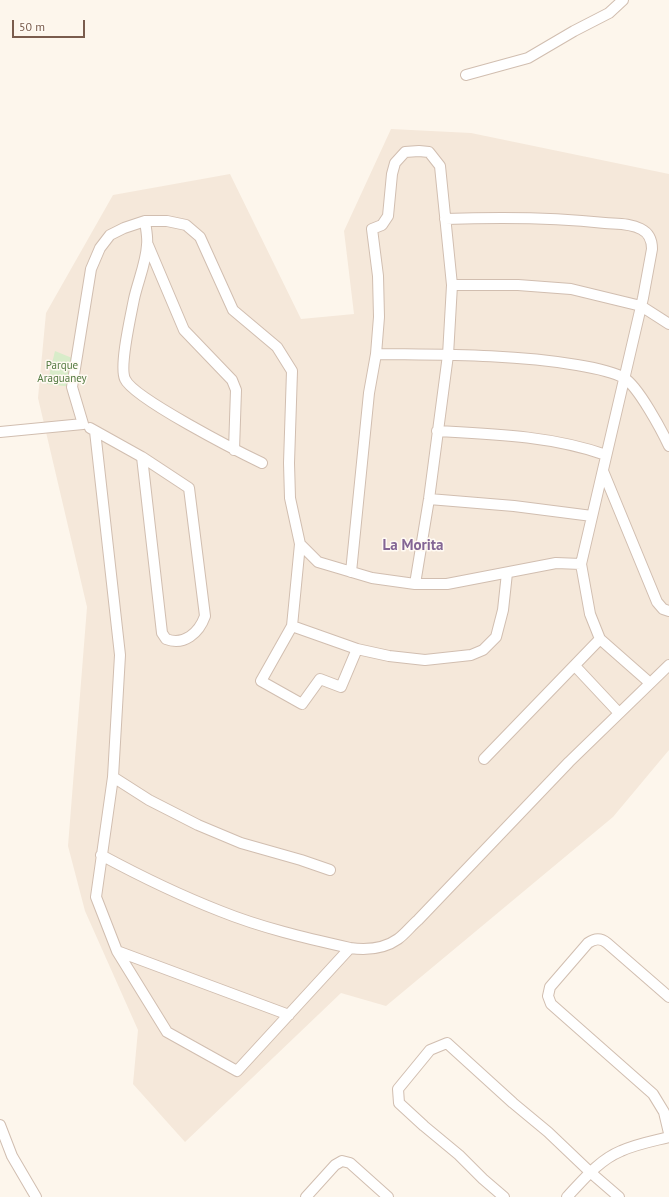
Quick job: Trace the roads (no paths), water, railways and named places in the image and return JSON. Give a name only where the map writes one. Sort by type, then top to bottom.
[{"type":"street","points":[[466,75],[528,58],[574,31],[610,13],[623,0]]},
{"type":"street","points":[[351,572],[369,393],[376,354],[379,310],[378,276],[372,228],[382,225],[388,216],[392,174],[395,163],[405,152],[429,152],[440,166],[452,285],[448,355],[429,499],[415,584]]},
{"type":"street","points":[[445,219],[572,219],[630,225],[643,230],[649,237],[652,249],[641,306],[581,564],[590,614],[600,639],[650,683]]},
{"type":"street","points":[[145,221],[148,245],[184,330],[232,380],[236,390],[234,450]]},
{"type":"street","points":[[83,424],[72,387],[91,269],[100,248],[110,235],[124,228],[145,221],[167,221],[186,225],[200,237],[233,310],[277,348],[292,371],[289,463],[290,498],[300,544],[292,626],[261,681],[302,704],[320,679],[341,687],[357,649]]},
{"type":"street","points":[[148,245],[134,298],[124,355],[123,371],[126,381],[148,400],[234,450],[262,463]]},
{"type":"street","points":[[452,285],[518,285],[571,289],[641,306],[669,324]]},
{"type":"street","points":[[376,354],[509,357],[555,362],[596,369],[624,378],[647,406],[669,446]]},
{"type":"street","points":[[0,432],[83,424],[142,457],[189,488],[205,616],[199,628],[192,636],[178,641],[166,639],[162,633],[142,457]]},
{"type":"street","points":[[95,431],[120,655],[113,777],[96,897],[117,951],[167,1032],[237,1071],[350,948]]},
{"type":"street","points":[[437,431],[487,433],[534,438],[582,446],[606,455]]},
{"type":"street","points":[[603,471],[657,602],[663,609],[669,612]]},
{"type":"street","points":[[429,499],[514,506],[592,516]]},
{"type":"street","points":[[300,544],[318,562],[372,578],[415,584],[447,584],[556,563],[581,564]]},
{"type":"street","points":[[292,626],[357,649],[389,656],[425,660],[471,655],[483,650],[496,637],[503,610],[507,573]]},
{"type":"street","points":[[484,759],[600,639]]},
{"type":"street","points":[[101,855],[160,886],[222,912],[285,933],[350,948],[377,948],[397,940],[418,920],[569,762],[669,665]]},
{"type":"street","points":[[575,666],[619,713]]},
{"type":"street","points":[[113,777],[149,800],[198,825],[241,843],[330,870]]},
{"type":"street","points":[[669,997],[607,943],[600,939],[592,940],[588,943],[550,987],[548,996],[551,1004],[654,1094],[664,1112],[669,1133]]},
{"type":"street","points":[[117,951],[289,1015]]},
{"type":"street","points":[[504,1197],[483,1179],[460,1155],[424,1126],[399,1103],[398,1089],[430,1050],[447,1043],[619,1197]]},
{"type":"street","points":[[0,1125],[12,1156],[36,1197]]},
{"type":"street","points":[[567,1197],[590,1172],[606,1159],[622,1150],[669,1137]]},
{"type":"street","points":[[306,1197],[335,1164],[342,1162],[350,1163],[388,1197]]},
{"type":"district","name":"La Morita","points":[[413,546]]},
{"type":"park label","name":"Parque Araguaney","points":[[62,372]]}]
